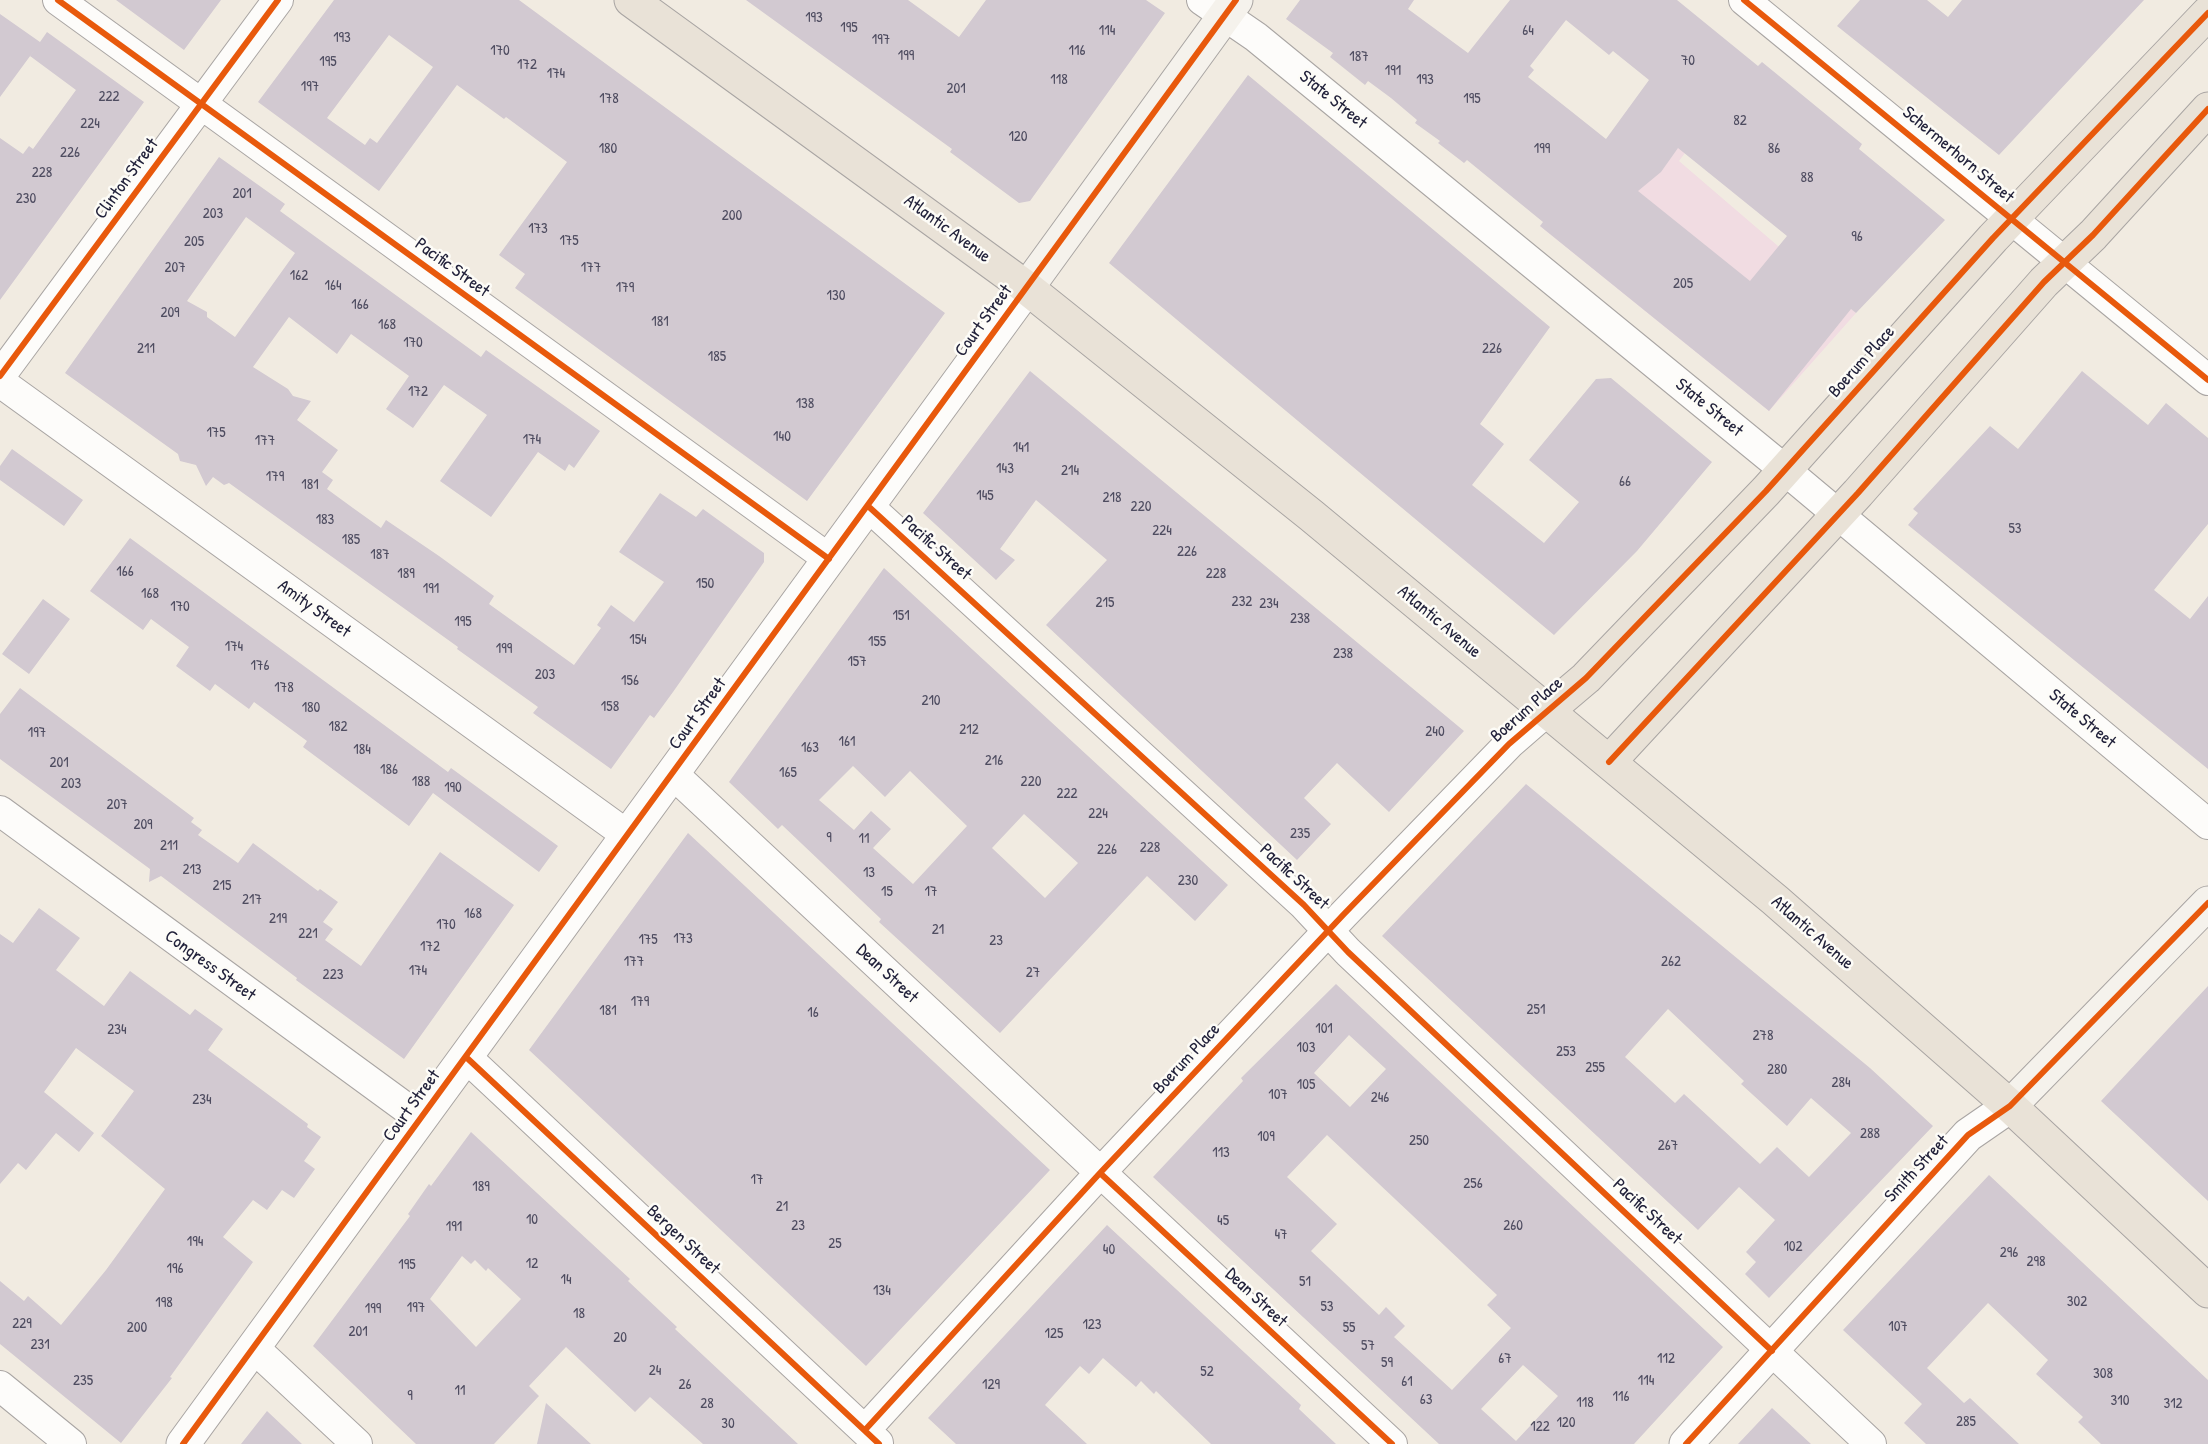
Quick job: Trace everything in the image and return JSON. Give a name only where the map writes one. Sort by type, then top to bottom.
[{"type":"main road","name":"Atlantic Avenue","points":[[631,0],[1026,288],[1295,502],[1775,900],[2010,1106],[2208,1291]]},
{"type":"main road","name":"Court Street","points":[[1026,288],[1221,5]]},
{"type":"main road","name":"Boerum Place","points":[[1547,711],[1586,678],[1785,470],[2011,219],[2208,13]]},
{"type":"main road","points":[[1609,762],[1838,514],[2066,261],[2208,109]]},
{"type":"main road","name":"Smith Street","points":[[2010,1106],[2208,903]]},
{"type":"street","name":"Pacific Street","points":[[57,0],[829,559]]},
{"type":"street","name":"Clinton Street","points":[[0,376],[278,0]]},
{"type":"street","name":"Schermerhorn Street","points":[[1744,0],[2011,219],[2066,261],[2208,380]]},
{"type":"street","name":"State Street","points":[[1221,5],[1256,37],[1785,470],[2208,824]]},
{"type":"street","name":"Court Street","points":[[183,1444],[1026,288]]},
{"type":"street","name":"Amity Street","points":[[0,382],[627,836]]},
{"type":"street","name":"Pacific Street","points":[[868,506],[1304,905],[1871,1444]]},
{"type":"street","name":"Boerum Place","points":[[872,1437],[1100,1173],[1509,744],[1547,711]]},
{"type":"street","name":"Dean Street","points":[[673,774],[1392,1444]]},
{"type":"street","name":"Congress Street","points":[[0,811],[421,1119]]},
{"type":"street","name":"Bergen Street","points":[[466,1057],[872,1437]]},
{"type":"street","name":"Smith Street","points":[[1686,1444],[1968,1136],[2010,1106]]},
{"type":"street","points":[[254,1348],[357,1444]]},
{"type":"street","points":[[0,1386],[71,1444]]},
{"type":"shaded area","points":[[1700,133],[1679,161],[1856,313],[1769,411],[1540,226]]},
{"type":"building","points":[[116,0],[221,0],[184,50]]},
{"type":"building","points":[[334,0],[519,0],[945,313],[807,501],[515,288],[525,274],[499,255],[567,162],[506,117],[504,119],[457,85],[379,191],[258,102]],"holes":[[[389,35],[433,67],[377,143],[370,138],[365,145],[327,118]]]},
{"type":"building","points":[[746,0],[908,0],[959,37],[986,0],[1146,0],[1165,13],[1030,201],[1019,203],[950,152],[952,149]]},
{"type":"building","points":[[1300,0],[1414,0],[1408,9],[1468,53],[1510,0],[1677,0],[1758,66],[1762,62],[1862,144],[1859,149],[1945,220],[1856,313],[1851,309],[1769,411],[1540,226],[1543,222],[1467,160],[1464,163],[1438,143],[1440,141],[1415,123],[1417,120],[1391,98],[1368,81],[1365,85],[1330,57],[1333,53],[1286,19]],"holes":[[[1566,20],[1609,55],[1613,51],[1649,80],[1606,139],[1528,77],[1534,70],[1530,66]],[[1678,148],[1787,236],[1750,281],[1638,191],[1661,172]]]},
{"type":"building","points":[[1860,0],[1927,0],[1948,17],[1962,0],[2144,0],[1999,155],[1837,26]]},
{"type":"building","points":[[0,14],[40,42],[47,32],[144,102],[0,300],[0,138],[23,154],[29,146],[33,149],[76,90],[30,56],[0,97]]},
{"type":"building","points":[[1248,75],[1550,327],[1480,424],[1504,444],[1472,485],[1544,543],[1579,502],[1529,460],[1596,379],[1611,378],[1712,462],[1637,551],[1554,635],[1109,263]]},
{"type":"building","points":[[219,157],[285,204],[280,211],[481,357],[486,350],[600,431],[574,468],[569,464],[565,471],[538,452],[491,517],[440,481],[487,415],[444,385],[413,428],[386,409],[409,376],[351,334],[337,354],[289,317],[253,367],[288,389],[293,396],[311,401],[297,420],[338,450],[322,472],[333,480],[327,489],[381,528],[386,520],[439,556],[494,596],[489,604],[574,665],[601,628],[597,625],[611,605],[634,622],[664,582],[619,552],[660,493],[696,517],[703,509],[764,553],[764,562],[654,718],[650,715],[611,769],[533,713],[538,707],[457,649],[458,647],[229,483],[224,485],[213,477],[206,486],[196,465],[180,461],[178,454],[65,373]],"holes":[[[246,217],[295,253],[235,337],[207,317],[207,312],[187,301]]]},
{"type":"building","points":[[1030,371],[1464,731],[1389,812],[1337,763],[1304,798],[1331,824],[1297,860],[1046,625],[1107,560],[1036,500],[1000,549],[1015,560],[996,580],[923,513]]},
{"type":"building","points":[[2082,371],[2148,425],[2166,403],[2208,438],[2208,524],[2154,590],[2190,619],[2208,596],[2208,769],[1908,525],[1918,513],[1913,509],[1990,426],[2018,449]]},
{"type":"building","points":[[12,449],[83,500],[64,526],[0,480],[0,466]]},
{"type":"building","points":[[130,538],[448,772],[451,768],[558,846],[539,872],[433,793],[409,826],[303,747],[307,741],[254,702],[249,709],[215,684],[210,691],[176,666],[189,647],[151,619],[143,630],[90,591]]},
{"type":"building","points":[[884,568],[1228,885],[1195,921],[1147,876],[1000,1033],[879,922],[881,919],[782,825],[778,829],[729,782]],"holes":[[[853,766],[885,797],[910,771],[967,826],[913,884],[873,848],[891,829],[871,811],[854,830],[819,800]],[[1024,814],[1078,863],[1045,898],[992,848]]]},
{"type":"building","points":[[43,599],[70,619],[29,674],[2,654]]},
{"type":"building","points":[[20,688],[194,818],[191,822],[202,830],[198,835],[238,863],[253,843],[318,891],[320,889],[338,902],[323,922],[333,929],[325,940],[361,966],[440,852],[514,905],[404,1059],[296,980],[297,978],[161,876],[149,882],[150,869],[0,759],[0,714]]},
{"type":"building","points":[[1526,784],[1870,1068],[1933,1126],[1769,1298],[1745,1274],[1756,1262],[1746,1252],[1775,1220],[1739,1187],[1698,1230],[1382,936]],"holes":[[[1668,1009],[1744,1081],[1741,1084],[1787,1126],[1811,1098],[1851,1133],[1809,1177],[1777,1147],[1760,1164],[1684,1094],[1675,1103],[1625,1057]]]},
{"type":"building","points":[[688,833],[1050,1170],[866,1366],[529,1050]]},
{"type":"building","points":[[39,908],[80,938],[56,970],[104,1006],[130,971],[190,1015],[195,1009],[223,1029],[208,1050],[308,1124],[307,1127],[321,1137],[304,1161],[315,1169],[294,1198],[282,1190],[267,1210],[253,1200],[223,1237],[253,1262],[170,1377],[172,1378],[121,1443],[0,1344],[0,1281],[24,1301],[28,1296],[61,1325],[106,1270],[165,1189],[101,1136],[134,1091],[76,1048],[44,1092],[94,1133],[79,1152],[56,1133],[26,1170],[18,1163],[0,1184],[0,934],[13,943]]},
{"type":"building","points":[[1336,984],[1723,1347],[1634,1444],[1439,1444],[1153,1177],[1243,1081],[1241,1078]],"holes":[[[1349,1035],[1386,1069],[1350,1107],[1314,1073]],[[1327,1135],[1497,1295],[1487,1305],[1511,1328],[1452,1390],[1394,1337],[1405,1326],[1386,1307],[1379,1315],[1311,1251],[1337,1224],[1287,1177]],[[1523,1365],[1558,1396],[1516,1441],[1481,1409]]]},
{"type":"building","points":[[2208,986],[2208,1201],[2101,1101]]},
{"type":"building","points":[[471,1132],[630,1279],[628,1281],[677,1327],[675,1329],[798,1444],[703,1444],[650,1397],[635,1412],[566,1347],[529,1386],[539,1396],[494,1444],[416,1444],[313,1346],[410,1216],[408,1214],[429,1184],[431,1186]],"holes":[[[462,1256],[471,1264],[475,1260],[486,1271],[488,1268],[521,1299],[476,1347],[430,1299]]]},
{"type":"building","points":[[1989,1175],[2208,1380],[2208,1444],[2101,1444],[2078,1422],[2083,1417],[2036,1374],[2048,1360],[1988,1303],[1927,1368],[1964,1403],[1970,1398],[2019,1444],[1926,1444],[1904,1423],[1922,1404],[1843,1330]]},
{"type":"building","points":[[1107,1225],[1301,1405],[1299,1409],[1336,1444],[1211,1444],[1156,1391],[1154,1394],[1141,1381],[1136,1387],[1103,1358],[1089,1374],[1080,1366],[1045,1405],[1087,1444],[956,1444],[928,1418]]},
{"type":"building","points":[[546,1403],[591,1444],[537,1444]]},
{"type":"building","points":[[1772,1408],[1811,1444],[1738,1444]]},
{"type":"building","points":[[267,1411],[302,1444],[241,1444]]},
{"type":"cycle path","points":[[58,0],[829,559]]},
{"type":"cycle path","points":[[0,376],[278,0]]},
{"type":"cycle path","points":[[183,1444],[1236,0]]},
{"type":"cycle path","points":[[1744,0],[2208,380]]},
{"type":"cycle path","points":[[865,1430],[1100,1173],[1344,914],[1509,744],[1586,678],[1766,491],[1993,238],[2208,13]]},
{"type":"cycle path","points":[[1609,762],[1858,493],[2044,282],[2093,235],[2208,109]]},
{"type":"cycle path","points":[[868,506],[1304,905],[1348,952],[1772,1351]]},
{"type":"cycle path","points":[[1686,1444],[1968,1135],[2010,1106],[2208,903]]},
{"type":"cycle path","points":[[466,1057],[879,1444]]},
{"type":"cycle path","points":[[1100,1173],[1392,1444]]}]
